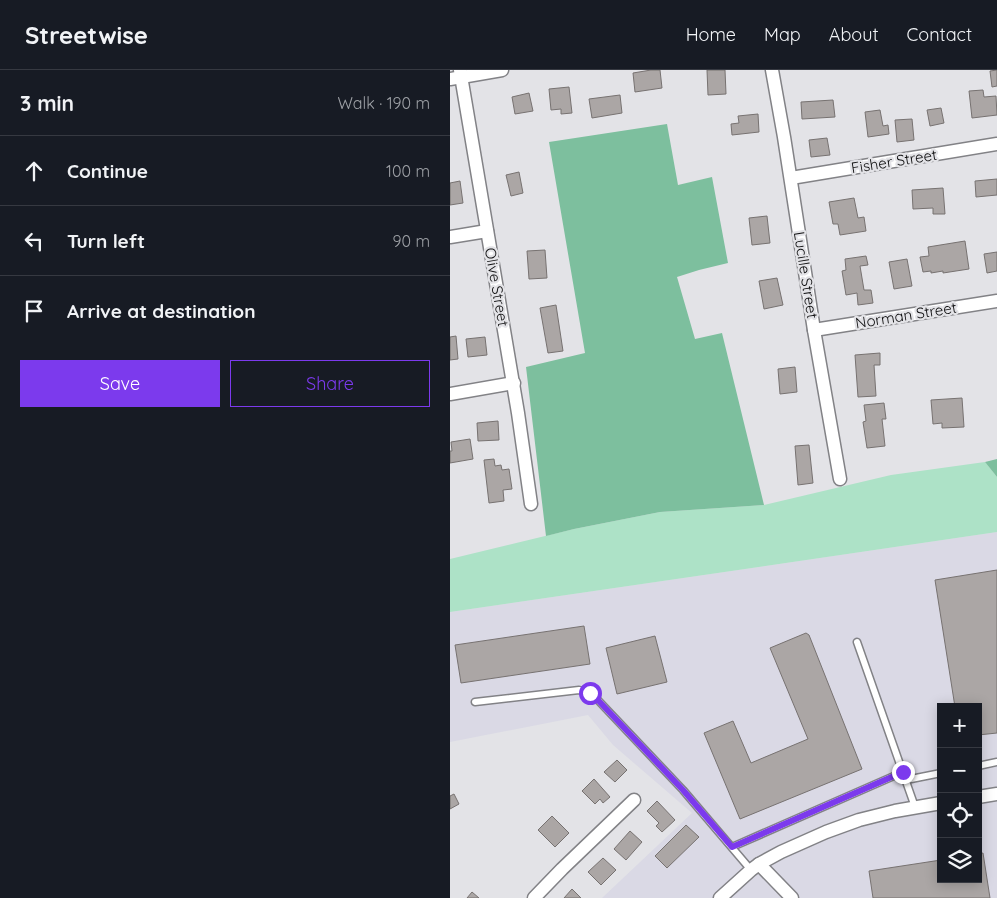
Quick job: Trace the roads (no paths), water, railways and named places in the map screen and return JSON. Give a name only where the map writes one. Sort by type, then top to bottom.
[{"type":"street","points":[[457,75],[502,70]]},
{"type":"street","name":"Lucille Street","points":[[772,70],[840,479]]},
{"type":"street","name":"Olive Street","points":[[457,75],[514,383],[531,504]]},
{"type":"street","name":"Fisher Street","points":[[791,178],[997,144]]},
{"type":"street","points":[[450,238],[487,231]]},
{"type":"street","name":"Norman Street","points":[[814,330],[997,301]]},
{"type":"street","points":[[450,394],[514,383]]},
{"type":"street","points":[[982,796],[997,794]]},
{"type":"street","points":[[534,898],[634,800]]},
{"type":"street","points":[[720,898],[755,867],[781,852],[826,832],[859,820],[937,804]]},
{"type":"street","points":[[755,867],[792,898]]},
{"type":"lane","points":[[857,642],[915,807]]},
{"type":"lane","points":[[475,702],[579,690],[590,693],[683,790],[732,847],[755,867]]},
{"type":"lane","points":[[982,765],[997,762]]},
{"type":"lane","points":[[732,847],[903,772]]},
{"type":"lane","points":[[906,780],[937,774]]}]
